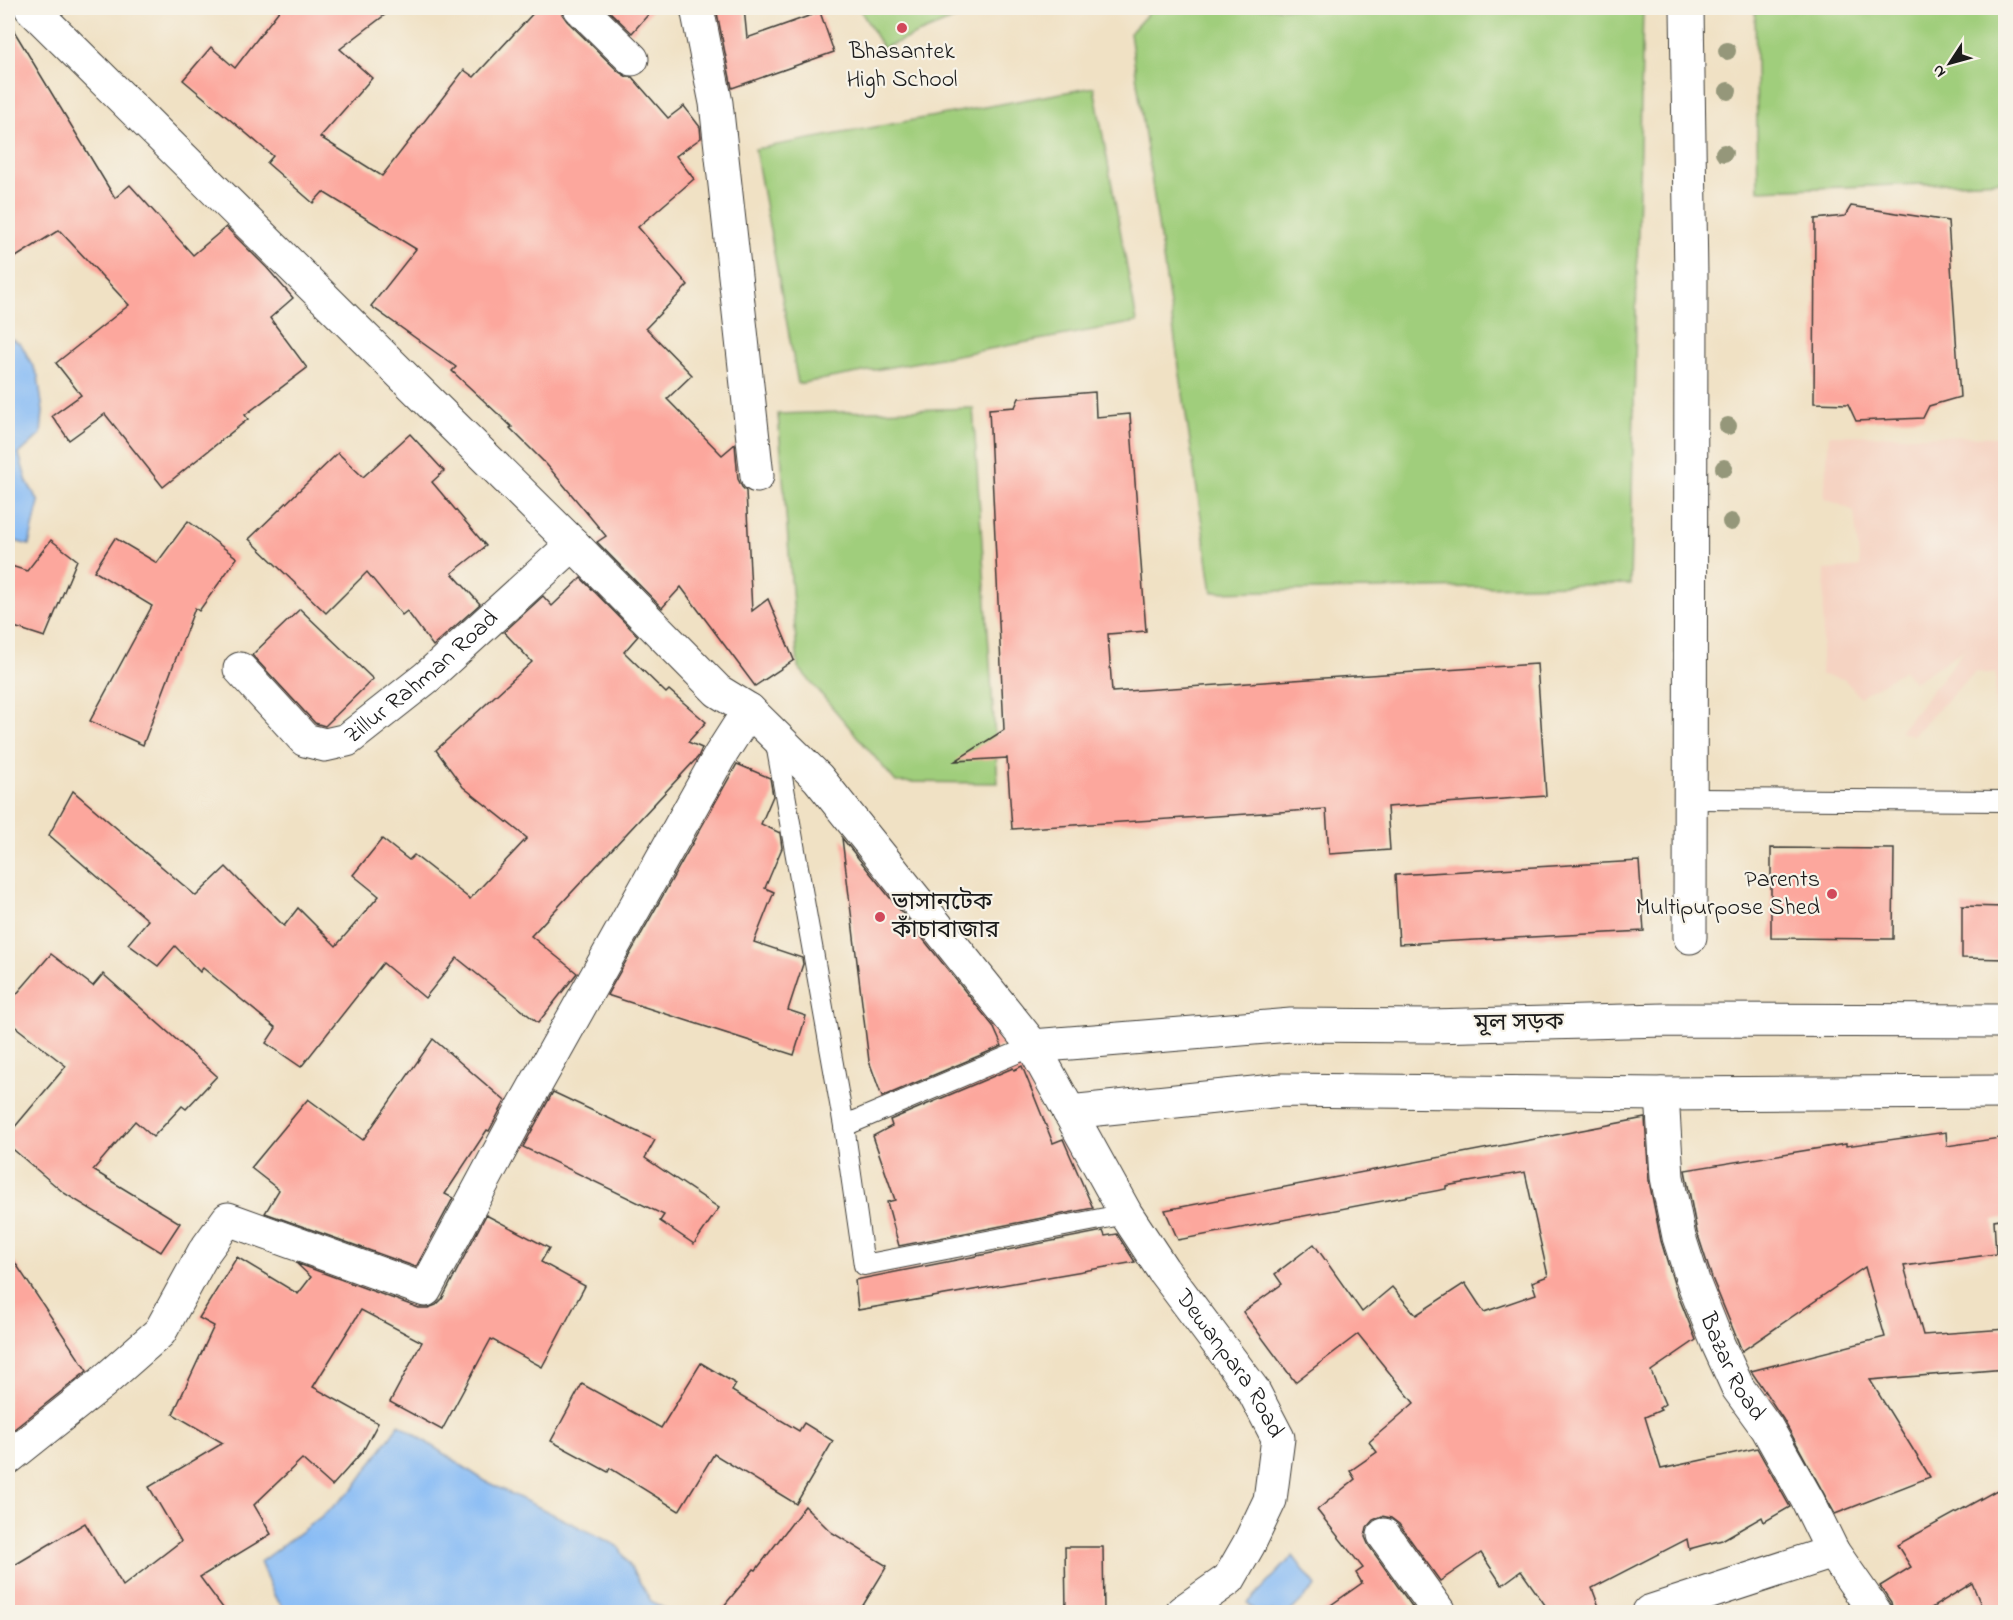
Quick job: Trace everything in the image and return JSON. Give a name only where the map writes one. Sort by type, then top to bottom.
[{"type":"street","name":"Dewanpara Road","points":[[31,8],[573,544],[718,691],[749,710],[818,778],[1070,1112],[1126,1214],[1163,1270],[1253,1390],[1278,1438],[1270,1500],[1249,1544],[1229,1579],[1182,1612]]},
{"type":"street","points":[[580,8],[632,58]]},
{"type":"street","points":[[697,8],[716,103],[758,476]]},
{"type":"street","points":[[1687,8],[1691,278],[1690,937]]},
{"type":"street","name":"Zillur Rahman Road","points":[[240,669],[305,740],[325,745],[347,740],[427,677],[573,544]]},
{"type":"street","points":[[8,1458],[102,1383],[160,1332],[204,1251],[228,1219],[425,1290],[537,1082],[719,757],[749,710]]},
{"type":"street","name":"মূল সড়ক","points":[[1022,1051],[1291,1025],[1431,1026],[1664,1020],[2006,1021]]},
{"type":"street","points":[[1070,1112],[1282,1090],[1662,1094],[2006,1092]]},
{"type":"street","name":"Bazar Road","points":[[1662,1094],[1667,1177],[1679,1237],[1694,1284],[1738,1388],[1767,1428],[1808,1501],[1833,1552],[1875,1612]]},
{"type":"street","points":[[1384,1535],[1439,1612]]},
{"type":"street","points":[[1649,1612],[1833,1552]]},
{"type":"lane","points":[[775,735],[844,1126],[1022,1051]]},
{"type":"lane","points":[[1690,799],[2006,801]]},
{"type":"lane","points":[[991,1064],[844,1126],[864,1265],[1126,1214]]},
{"type":"shaded area","points":[[1829,435],[2005,437],[2005,711],[1995,711],[1996,674],[1975,672],[1913,735],[1899,732],[1965,649],[1914,682],[1904,670],[1860,697],[1844,679],[1821,675],[1825,570],[1860,567],[1854,511],[1824,498]]},
{"type":"green space","name":"Bhasantek High School","points":[[859,8],[982,8],[883,48]]},
{"type":"green space","points":[[1153,8],[1643,8],[1630,584],[1212,592],[1130,33]]},
{"type":"green space","points":[[1755,8],[2005,8],[2005,181],[1758,190]]},
{"type":"green space","points":[[1094,87],[1137,322],[798,384],[755,149]]},
{"type":"green space","points":[[973,408],[998,783],[896,782],[798,667],[778,414]]},
{"type":"water","points":[[8,337],[21,344],[38,376],[43,411],[41,434],[19,454],[27,482],[39,502],[29,545],[8,539]]},
{"type":"water","points":[[399,1424],[485,1481],[618,1546],[651,1601],[670,1612],[287,1612],[275,1597],[260,1562],[326,1513],[354,1488]]},
{"type":"water","points":[[1293,1556],[1316,1586],[1290,1612],[1256,1612],[1248,1603]]},
{"type":"building","points":[[281,8],[394,8],[340,49],[372,78],[320,137],[382,176],[464,70],[474,77],[538,8],[562,8],[562,14],[567,21],[619,72],[632,77],[668,118],[684,106],[700,127],[701,138],[676,156],[694,179],[638,227],[688,285],[646,328],[692,375],[667,399],[722,455],[735,444],[738,479],[746,491],[752,611],[768,599],[794,660],[755,686],[681,587],[662,608],[597,542],[606,536],[547,465],[510,428],[512,427],[452,371],[456,367],[371,306],[416,249],[323,192],[313,203],[267,163],[273,156],[183,80],[211,47],[235,68]]},
{"type":"building","points":[[606,8],[654,8],[632,33]]},
{"type":"building","points":[[716,8],[744,8],[747,38],[820,12],[834,52],[732,88]]},
{"type":"building","points":[[8,21],[115,198],[130,185],[193,255],[226,227],[293,298],[270,318],[307,368],[245,415],[248,419],[163,487],[105,414],[69,440],[52,416],[81,395],[56,363],[129,305],[59,230],[8,262]]},
{"type":"building","points":[[1851,206],[1948,221],[1960,397],[1929,406],[1923,418],[1856,421],[1848,404],[1814,403],[1815,219],[1845,216]]},
{"type":"building","points":[[1095,392],[1096,417],[1130,414],[1146,631],[1108,634],[1112,692],[1537,664],[1546,796],[1387,807],[1390,850],[1329,854],[1326,809],[1012,829],[1007,758],[955,761],[1004,730],[989,409],[1015,407],[1019,398]]},
{"type":"building","points":[[410,434],[444,471],[432,482],[486,546],[452,573],[480,604],[433,646],[407,611],[402,615],[367,572],[326,613],[249,539],[338,453],[363,477]]},
{"type":"building","points":[[188,521],[237,558],[199,611],[195,608],[143,745],[90,721],[152,606],[94,571],[115,538],[157,563]]},
{"type":"building","points":[[51,540],[77,560],[45,637],[8,625],[8,565],[27,571]]},
{"type":"building","points":[[581,578],[638,636],[624,652],[666,693],[669,690],[706,722],[688,742],[702,748],[698,757],[531,936],[577,973],[538,1023],[457,958],[425,998],[383,963],[301,1067],[266,1043],[276,1028],[203,968],[200,972],[175,946],[158,966],[128,944],[148,920],[49,835],[73,791],[196,896],[226,867],[284,926],[298,908],[336,946],[379,896],[353,875],[382,839],[409,860],[414,855],[470,899],[527,838],[463,787],[436,750],[532,662],[504,632],[543,596],[552,606]]},
{"type":"building","points":[[300,609],[373,679],[325,726],[315,723],[252,655]]},
{"type":"building","points":[[737,764],[770,778],[773,796],[761,824],[780,833],[782,848],[765,888],[774,892],[754,942],[802,958],[803,964],[788,1010],[806,1016],[794,1055],[607,995]]},
{"type":"building","name":"ভাসানটেক কাঁচাবাজার","points":[[842,838],[993,1026],[1002,1046],[882,1097],[869,1061]]},
{"type":"building","name":"Parents Multipurpose Shed","points":[[1771,848],[1894,849],[1893,939],[1771,938]]},
{"type":"building","points":[[1639,861],[1644,931],[1399,944],[1395,875]]},
{"type":"building","points":[[1962,906],[2006,907],[2006,959],[1962,958]]},
{"type":"building","points":[[51,954],[93,986],[103,974],[217,1076],[186,1109],[182,1106],[153,1137],[135,1121],[93,1170],[180,1223],[161,1252],[64,1193],[8,1145],[8,1135],[66,1066],[8,1021],[8,1004]]},
{"type":"building","points":[[433,1039],[505,1101],[489,1131],[487,1130],[445,1194],[453,1198],[416,1267],[265,1213],[279,1190],[251,1168],[308,1099],[363,1140]]},
{"type":"building","points":[[1022,1066],[1053,1143],[1063,1139],[1093,1208],[899,1246],[887,1202],[895,1200],[873,1136],[892,1126],[890,1120]]},
{"type":"building","points":[[553,1092],[655,1140],[645,1158],[719,1208],[694,1244],[660,1221],[664,1215],[523,1147]]},
{"type":"building","points":[[1645,1118],[1649,1181],[1661,1241],[1676,1290],[1696,1340],[1651,1371],[1665,1404],[1659,1408],[1661,1410],[1645,1417],[1661,1469],[1757,1448],[1790,1507],[1764,1522],[1762,1517],[1722,1540],[1689,1549],[1687,1539],[1592,1588],[1601,1612],[1550,1612],[1521,1571],[1502,1585],[1481,1553],[1440,1581],[1399,1524],[1391,1518],[1382,1516],[1373,1520],[1367,1527],[1365,1537],[1416,1612],[1321,1612],[1362,1583],[1356,1573],[1363,1568],[1317,1510],[1355,1479],[1350,1471],[1377,1452],[1369,1442],[1414,1403],[1358,1334],[1295,1382],[1243,1312],[1282,1284],[1275,1274],[1314,1244],[1362,1312],[1392,1287],[1416,1315],[1465,1283],[1484,1312],[1536,1294],[1532,1282],[1548,1276],[1525,1172],[1178,1240],[1165,1210]]},
{"type":"building","points":[[1946,1132],[1947,1146],[2006,1137],[2006,1218],[1994,1220],[1996,1254],[1904,1266],[1923,1335],[2006,1329],[2006,1369],[1870,1380],[1930,1477],[1835,1514],[1783,1419],[1751,1371],[1885,1337],[1865,1267],[1742,1351],[1712,1278],[1697,1232],[1685,1170],[1846,1144],[1846,1146]]},
{"type":"building","points":[[486,1215],[549,1248],[541,1262],[585,1286],[542,1367],[491,1339],[442,1430],[390,1402],[422,1342],[361,1310],[313,1387],[378,1423],[363,1451],[332,1486],[302,1459],[254,1505],[271,1534],[200,1577],[226,1612],[8,1612],[8,1569],[85,1523],[123,1586],[181,1541],[149,1487],[223,1443],[173,1414],[214,1326],[199,1318],[237,1257],[298,1294],[311,1277],[296,1263],[419,1308],[428,1308],[436,1305],[442,1299]]},
{"type":"building","points":[[1103,1231],[1105,1236],[1117,1234],[1135,1262],[858,1310],[855,1280]]},
{"type":"building","points":[[8,1252],[87,1371],[8,1434]]},
{"type":"building","points":[[701,1363],[736,1384],[732,1391],[799,1431],[804,1423],[833,1441],[796,1504],[714,1454],[679,1511],[610,1468],[608,1472],[551,1441],[582,1384],[661,1428]]},
{"type":"building","points":[[2006,1485],[2006,1612],[1984,1612],[1972,1583],[1925,1612],[1893,1612],[1891,1602],[1880,1586],[1911,1567],[1897,1545]]},
{"type":"building","points":[[805,1506],[831,1532],[887,1566],[859,1612],[719,1612],[754,1569],[756,1570]]},
{"type":"building","points":[[1065,1547],[1103,1547],[1104,1612],[1066,1612]]},
{"type":"place","name":"Bhasantek High School","points":[[902,28]]},
{"type":"place","name":"Parents Multipurpose Shed","points":[[1832,894]]},
{"type":"place","name":"ভাসানটেক কাঁচাবাজার","points":[[880,917]]}]
